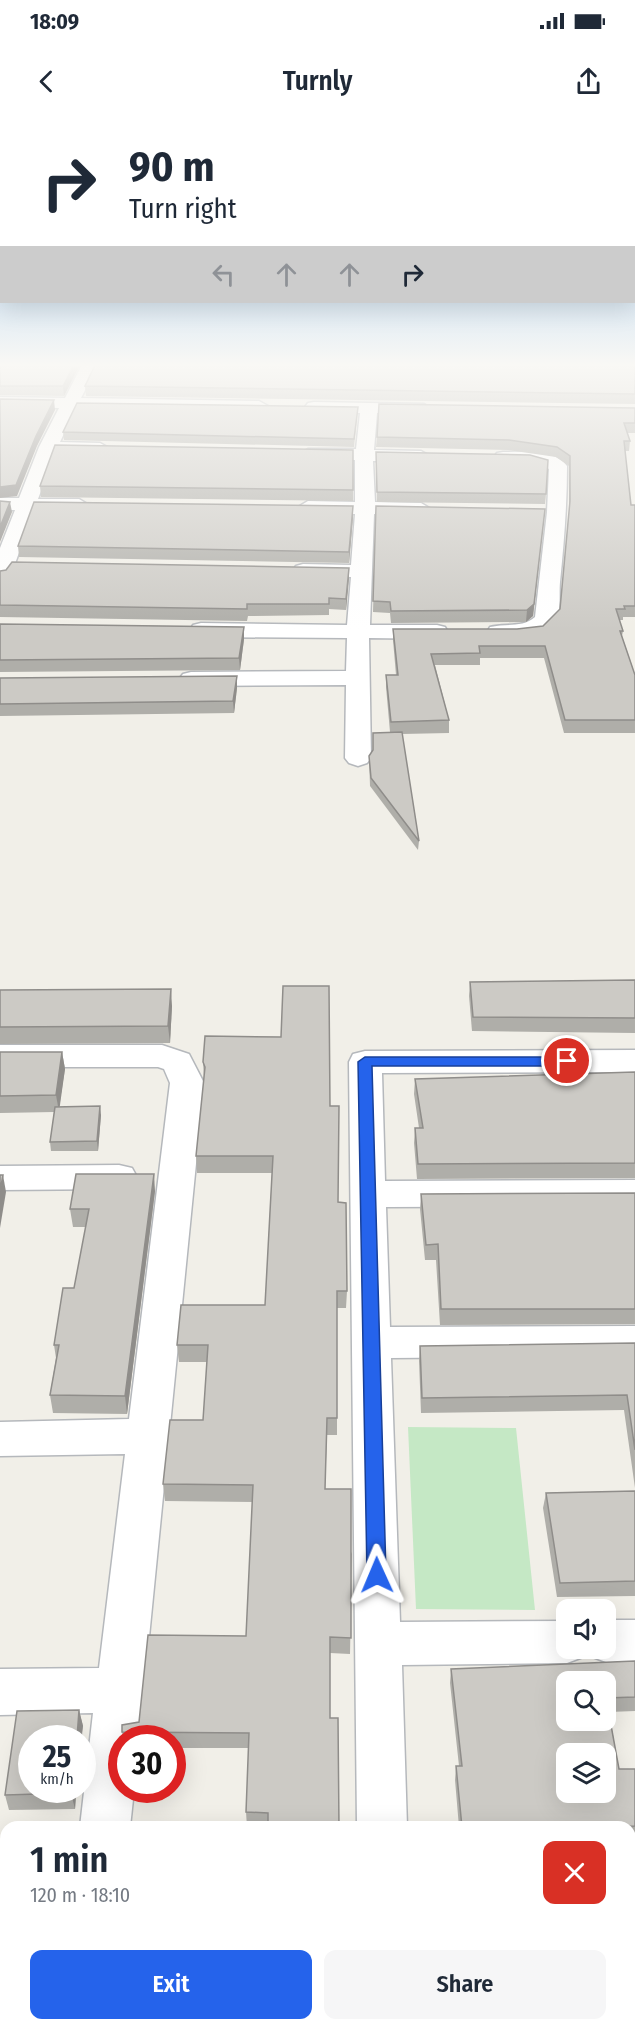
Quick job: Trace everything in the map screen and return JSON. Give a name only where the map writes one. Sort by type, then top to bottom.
[{"type":"street","points":[[2,570],[46,452]]},
{"type":"street","points":[[294,453],[435,456]]},
{"type":"street","points":[[358,758],[358,632],[365,508],[364,455]]},
{"type":"street","points":[[482,457],[542,459],[558,466],[557,512],[546,619],[534,630],[482,632]]},
{"type":"street","points":[[0,504],[96,505]]},
{"type":"street","points":[[283,507],[444,509]]},
{"type":"street","points":[[534,511],[557,512]]},
{"type":"street","points":[[2,570],[28,565]]},
{"type":"street","points":[[277,569],[360,571]]},
{"type":"street","points":[[179,629],[460,632]]},
{"type":"street","points":[[168,679],[359,678]]},
{"type":"street","points":[[0,1056],[162,1056],[177,1062],[187,1083],[106,1821]]},
{"type":"street","points":[[382,1821],[365,1062],[635,1061]]},
{"type":"street","points":[[0,1178],[177,1176]]},
{"type":"street","points":[[368,1194],[635,1193]]},
{"type":"street","points":[[371,1343],[635,1341]]},
{"type":"street","points":[[0,1439],[148,1436]]},
{"type":"street","points":[[616,1641],[635,1641]]},
{"type":"street","points":[[378,1644],[556,1642]]},
{"type":"street","points":[[0,1692],[120,1690]]},
{"type":"green space","points":[[408,1427],[516,1428],[535,1610],[416,1609]]},
{"type":"building","points":[[0,452],[29,452],[16,485],[0,487]]},
{"type":"building","points":[[52,452],[353,452],[353,490],[40,486]]},
{"type":"building","points":[[376,452],[530,455],[548,460],[546,494],[377,492]]},
{"type":"building","points":[[564,452],[625,452],[631,505],[635,505],[635,606],[616,609],[623,631],[620,631],[635,675],[635,720],[565,720],[545,646],[479,646],[480,653],[431,654],[449,720],[391,722],[386,675],[398,675],[393,629],[517,629],[543,626],[560,609],[570,501],[570,456]]},
{"type":"building","points":[[0,501],[10,502],[0,527]]},
{"type":"building","points":[[34,502],[353,506],[349,552],[18,546]]},
{"type":"building","points":[[376,506],[545,509],[534,604],[527,610],[391,611],[390,602],[373,601]]},
{"type":"building","points":[[12,562],[349,568],[346,599],[329,598],[329,604],[247,604],[247,609],[0,605],[0,571],[6,570]]},
{"type":"building","points":[[0,624],[244,627],[239,658],[0,660]]},
{"type":"building","points":[[237,676],[233,701],[0,704],[0,678]]},
{"type":"building","points":[[402,732],[419,841],[371,778],[369,756],[373,750],[373,733]]},
{"type":"building","points":[[635,980],[635,1018],[473,1017],[470,982]]},
{"type":"building","points":[[283,986],[329,986],[330,1106],[339,1106],[338,1202],[346,1203],[347,1291],[337,1291],[337,1418],[327,1418],[325,1489],[351,1489],[351,1638],[330,1637],[330,1718],[338,1718],[339,1821],[268,1821],[268,1813],[246,1812],[249,1733],[186,1733],[186,1725],[122,1725],[139,1722],[148,1635],[246,1636],[253,1485],[163,1484],[170,1420],[203,1420],[208,1345],[177,1345],[181,1305],[265,1305],[273,1156],[196,1156],[205,1067],[203,1062],[205,1036],[281,1037]]},
{"type":"building","points":[[171,989],[168,1026],[0,1027],[0,990]]},
{"type":"building","points":[[0,1052],[62,1052],[56,1095],[0,1096]]},
{"type":"building","points":[[635,1072],[635,1163],[418,1164],[415,1128],[423,1128],[415,1079]]},
{"type":"building","points":[[100,1106],[97,1141],[50,1142],[55,1107]]},
{"type":"building","points":[[76,1174],[154,1174],[125,1396],[50,1395],[59,1345],[54,1345],[63,1288],[74,1288],[89,1209],[70,1209]]},
{"type":"building","points":[[0,1175],[3,1175],[0,1191]]},
{"type":"building","points":[[635,1193],[635,1309],[441,1309],[438,1244],[426,1245],[421,1194]]},
{"type":"building","points":[[635,1343],[635,1450],[627,1395],[422,1398],[420,1346]]},
{"type":"building","points":[[635,1491],[635,1581],[560,1583],[546,1493]]},
{"type":"building","points":[[635,1661],[635,1697],[616,1698],[616,1671],[556,1671],[556,1731],[612,1731],[614,1743],[556,1743],[556,1803],[616,1803],[616,1753],[619,1769],[635,1769],[635,1821],[461,1821],[456,1766],[462,1766],[451,1669]]},
{"type":"building","points":[[79,1710],[78,1725],[18,1725],[18,1795],[5,1795],[17,1711]]},
{"type":"route","points":[[377,1575],[365,1062],[567,1061]]}]
